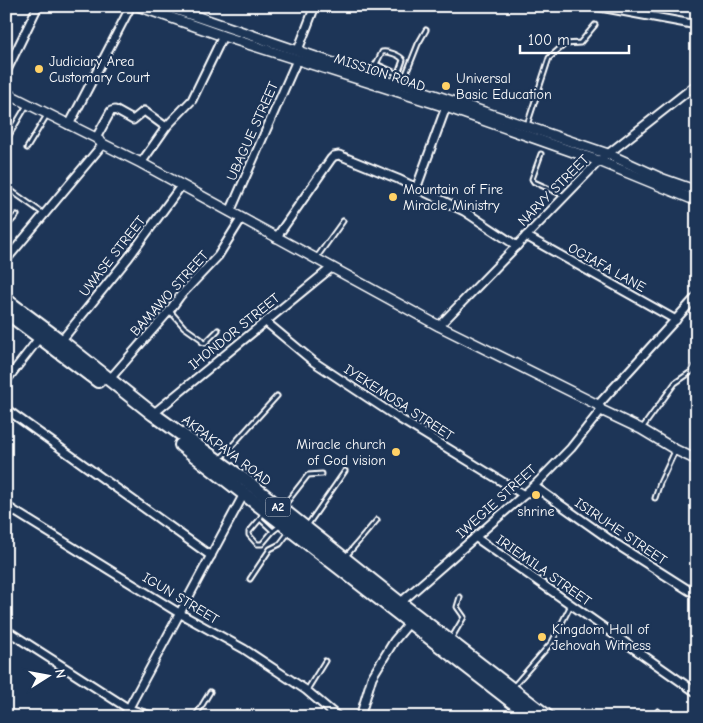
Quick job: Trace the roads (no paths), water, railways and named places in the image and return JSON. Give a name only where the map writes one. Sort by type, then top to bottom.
[{"type":"highway","name":"AKPAKPAVA ROAD","points":[[6,300],[153,414],[218,461],[247,488],[262,514],[410,622],[532,717]]},
{"type":"highway","name":"AKPAKPAVA ROAD","points":[[6,312],[247,488],[281,509],[548,717]]},
{"type":"street","points":[[6,72],[38,6]]},
{"type":"street","points":[[69,125],[131,6]]},
{"type":"street","name":"MISSION ROAD","points":[[138,6],[223,36],[446,107],[599,161],[697,201]]},
{"type":"street","name":"MISSION ROAD","points":[[166,6],[608,154],[663,179],[697,191]]},
{"type":"street","points":[[298,50],[315,6]]},
{"type":"street","points":[[595,6],[697,25]]},
{"type":"street","points":[[141,163],[166,127],[192,100],[223,36]]},
{"type":"street","name":"UBAGUE STREET","points":[[230,212],[297,60]]},
{"type":"street","name":"NARVY STREET","points":[[439,326],[599,161],[697,84]]},
{"type":"street","points":[[6,93],[141,163],[439,326],[600,407],[697,460]]},
{"type":"street","points":[[416,189],[446,107]]},
{"type":"street","points":[[6,260],[45,214],[99,141],[111,110],[115,110],[134,120],[144,111],[166,127]]},
{"type":"street","points":[[276,238],[334,156],[339,155],[464,211],[517,246]]},
{"type":"street","name":"UWASE STREET","points":[[61,341],[130,257],[181,186]]},
{"type":"street","name":"BAMAWO STREET","points":[[109,380],[180,296],[218,256],[241,219]]},
{"type":"street","name":"OGIAFA LANE","points":[[526,236],[676,320]]},
{"type":"street","name":"IHONDOR STREET","points":[[153,414],[331,268]]},
{"type":"street","name":"IWEGIE STREET","points":[[400,603],[534,486],[571,448],[600,407],[697,296]]},
{"type":"street","name":"IYEKEMOSA STREET","points":[[266,322],[314,362],[400,419],[524,494]]},
{"type":"street","points":[[6,381],[40,337]]},
{"type":"street","points":[[6,409],[211,556]]},
{"type":"street","name":"ISIRUHE STREET","points":[[534,486],[616,544],[690,591],[697,592]]},
{"type":"street","points":[[124,717],[247,488]]},
{"type":"street","name":"IGUN STREET","points":[[6,506],[179,613],[244,649],[306,690],[338,717]]},
{"type":"street","name":"IRIEMILA STREET","points":[[475,537],[697,693]]},
{"type":"street","points":[[360,717],[372,677],[394,641],[410,622]]},
{"type":"street","points":[[6,630],[129,709],[154,717]]},
{"type":"lane","points":[[526,126],[549,58],[565,44],[580,43],[595,25]]},
{"type":"lane","points":[[397,83],[426,30]]},
{"type":"lane","points":[[369,75],[382,52],[386,52],[401,57],[403,60],[397,83]]},
{"type":"lane","points":[[376,64],[398,74]]},
{"type":"lane","points":[[8,137],[28,105]]},
{"type":"lane","points":[[27,148],[48,115]]},
{"type":"lane","points":[[541,154],[532,179],[534,182],[565,196]]},
{"type":"lane","points":[[6,187],[45,214]]},
{"type":"lane","points":[[6,227],[17,215]]},
{"type":"lane","points":[[316,260],[343,222]]},
{"type":"lane","points":[[170,310],[202,342],[205,343],[218,330]]},
{"type":"lane","points":[[642,429],[675,383],[691,372],[697,364]]},
{"type":"lane","points":[[218,461],[277,396]]},
{"type":"lane","points":[[656,498],[660,483],[676,450]]},
{"type":"lane","points":[[305,528],[345,471]]},
{"type":"lane","points":[[281,509],[308,475],[322,474]]},
{"type":"lane","points":[[262,514],[249,532],[249,535],[257,544],[262,544],[282,528]]},
{"type":"lane","points":[[344,559],[377,520]]},
{"type":"lane","points":[[250,579],[270,549],[280,544],[282,528]]},
{"type":"lane","points":[[450,641],[464,617],[457,606],[460,597]]},
{"type":"lane","points":[[511,689],[552,642],[571,604]]},
{"type":"lane","points":[[306,690],[325,662]]},
{"type":"lane","points":[[195,717],[210,692]]},
{"type":"lane","points":[[653,717],[658,712]]},
{"type":"place","name":"Judiciary Area Customary Court","points":[[39,69]]},
{"type":"place","name":"Universal Basic Education","points":[[446,86]]},
{"type":"place","name":"Mountain of Fire Miracle Ministry","points":[[393,197]]},
{"type":"place","name":"Miracle church of God vision","points":[[396,452]]},
{"type":"place","name":"shrine","points":[[536,495]]},
{"type":"place","name":"Kingdom Hall of Jehovah Witness","points":[[542,637]]}]
